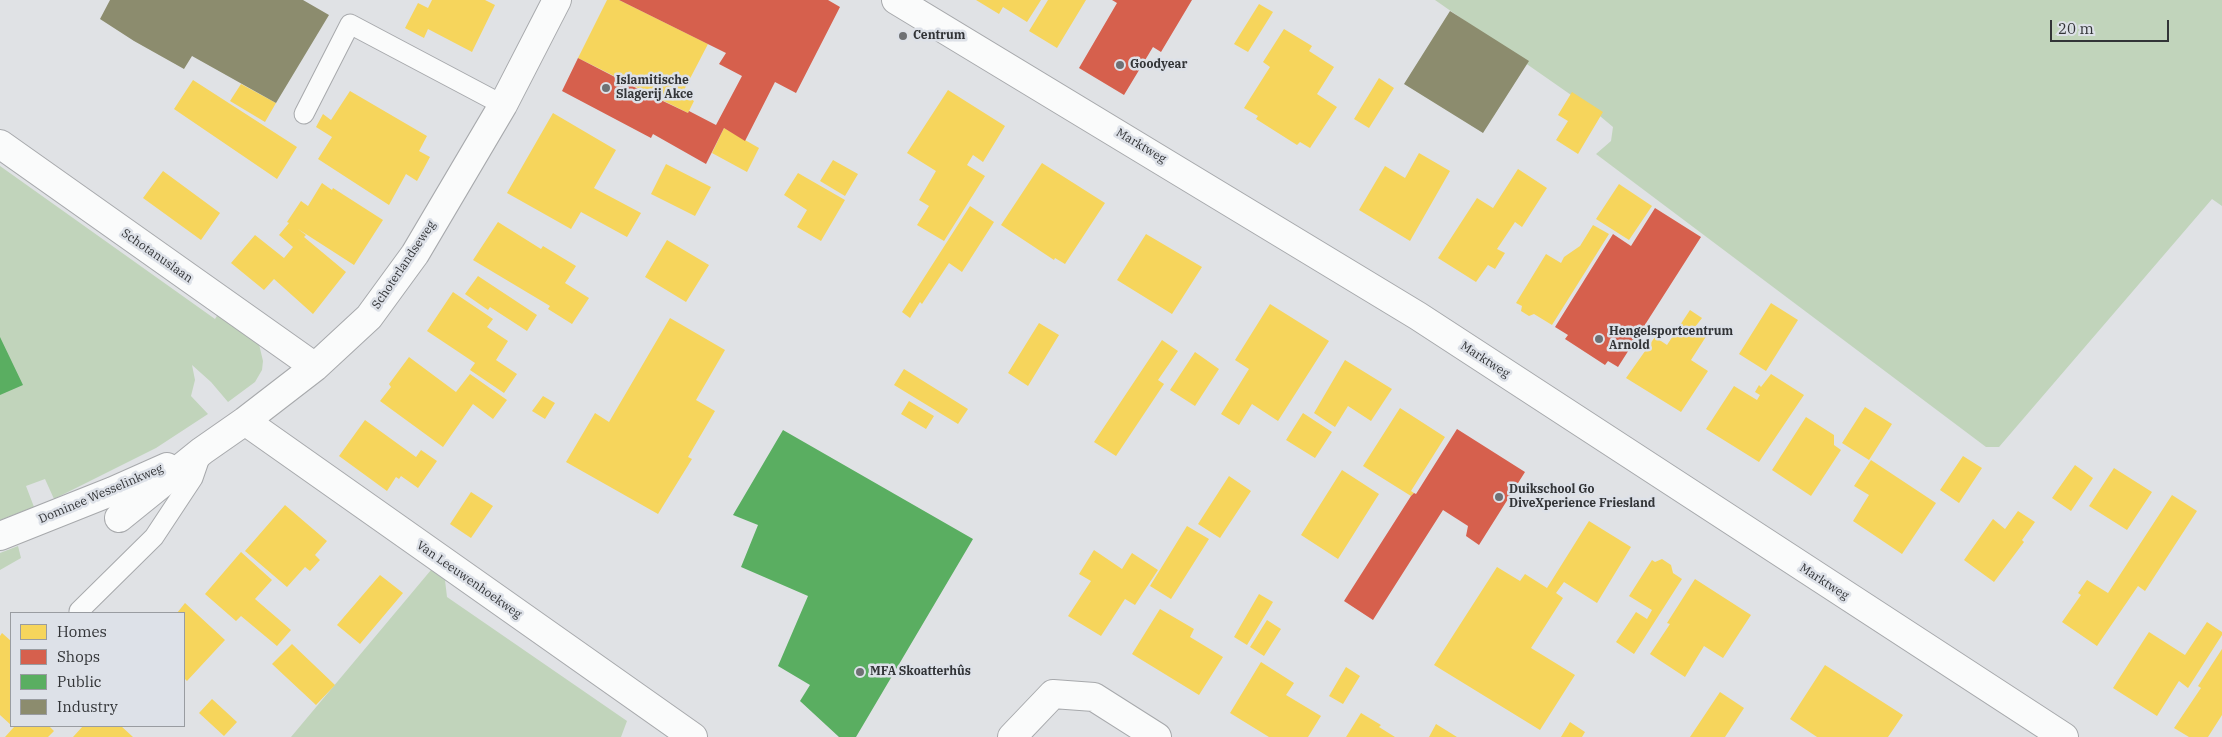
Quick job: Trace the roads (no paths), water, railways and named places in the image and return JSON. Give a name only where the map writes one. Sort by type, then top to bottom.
[{"type":"street","name":"Schoterlandseweg","points":[[119,518],[202,450],[245,421],[315,367],[369,317],[409,262],[503,105],[557,0]]},
{"type":"street","name":"Marktweg","points":[[896,0],[1133,141],[1418,316],[2064,737]]},
{"type":"street","name":"Schotanuslaan","points":[[0,144],[315,367]]},
{"type":"street","name":"Van Leeuwenhoekweg","points":[[245,421],[693,737]]},
{"type":"street","name":"Dominee Wesselinkweg","points":[[0,536],[113,492],[202,450]]},
{"type":"street","points":[[1012,737],[1053,694],[1094,696],[1157,737]]},
{"type":"lane","points":[[304,114],[350,24],[503,105]]},
{"type":"lane","points":[[79,612],[154,537],[194,478],[202,450]]},
{"type":"place","name":"Centrum","points":[[903,36]]},
{"type":"place","name":"Goodyear","points":[[1120,65]]},
{"type":"place","name":"Islamitische Slagerij Akce","points":[[606,88]]},
{"type":"place","name":"Hengelsportcentrum Arnold","points":[[1599,339]]},
{"type":"place","name":"Duikschool Go DiveXperience Friesland","points":[[1499,497]]},
{"type":"place","name":"MFA Skoatterhûs","points":[[860,672]]}]
